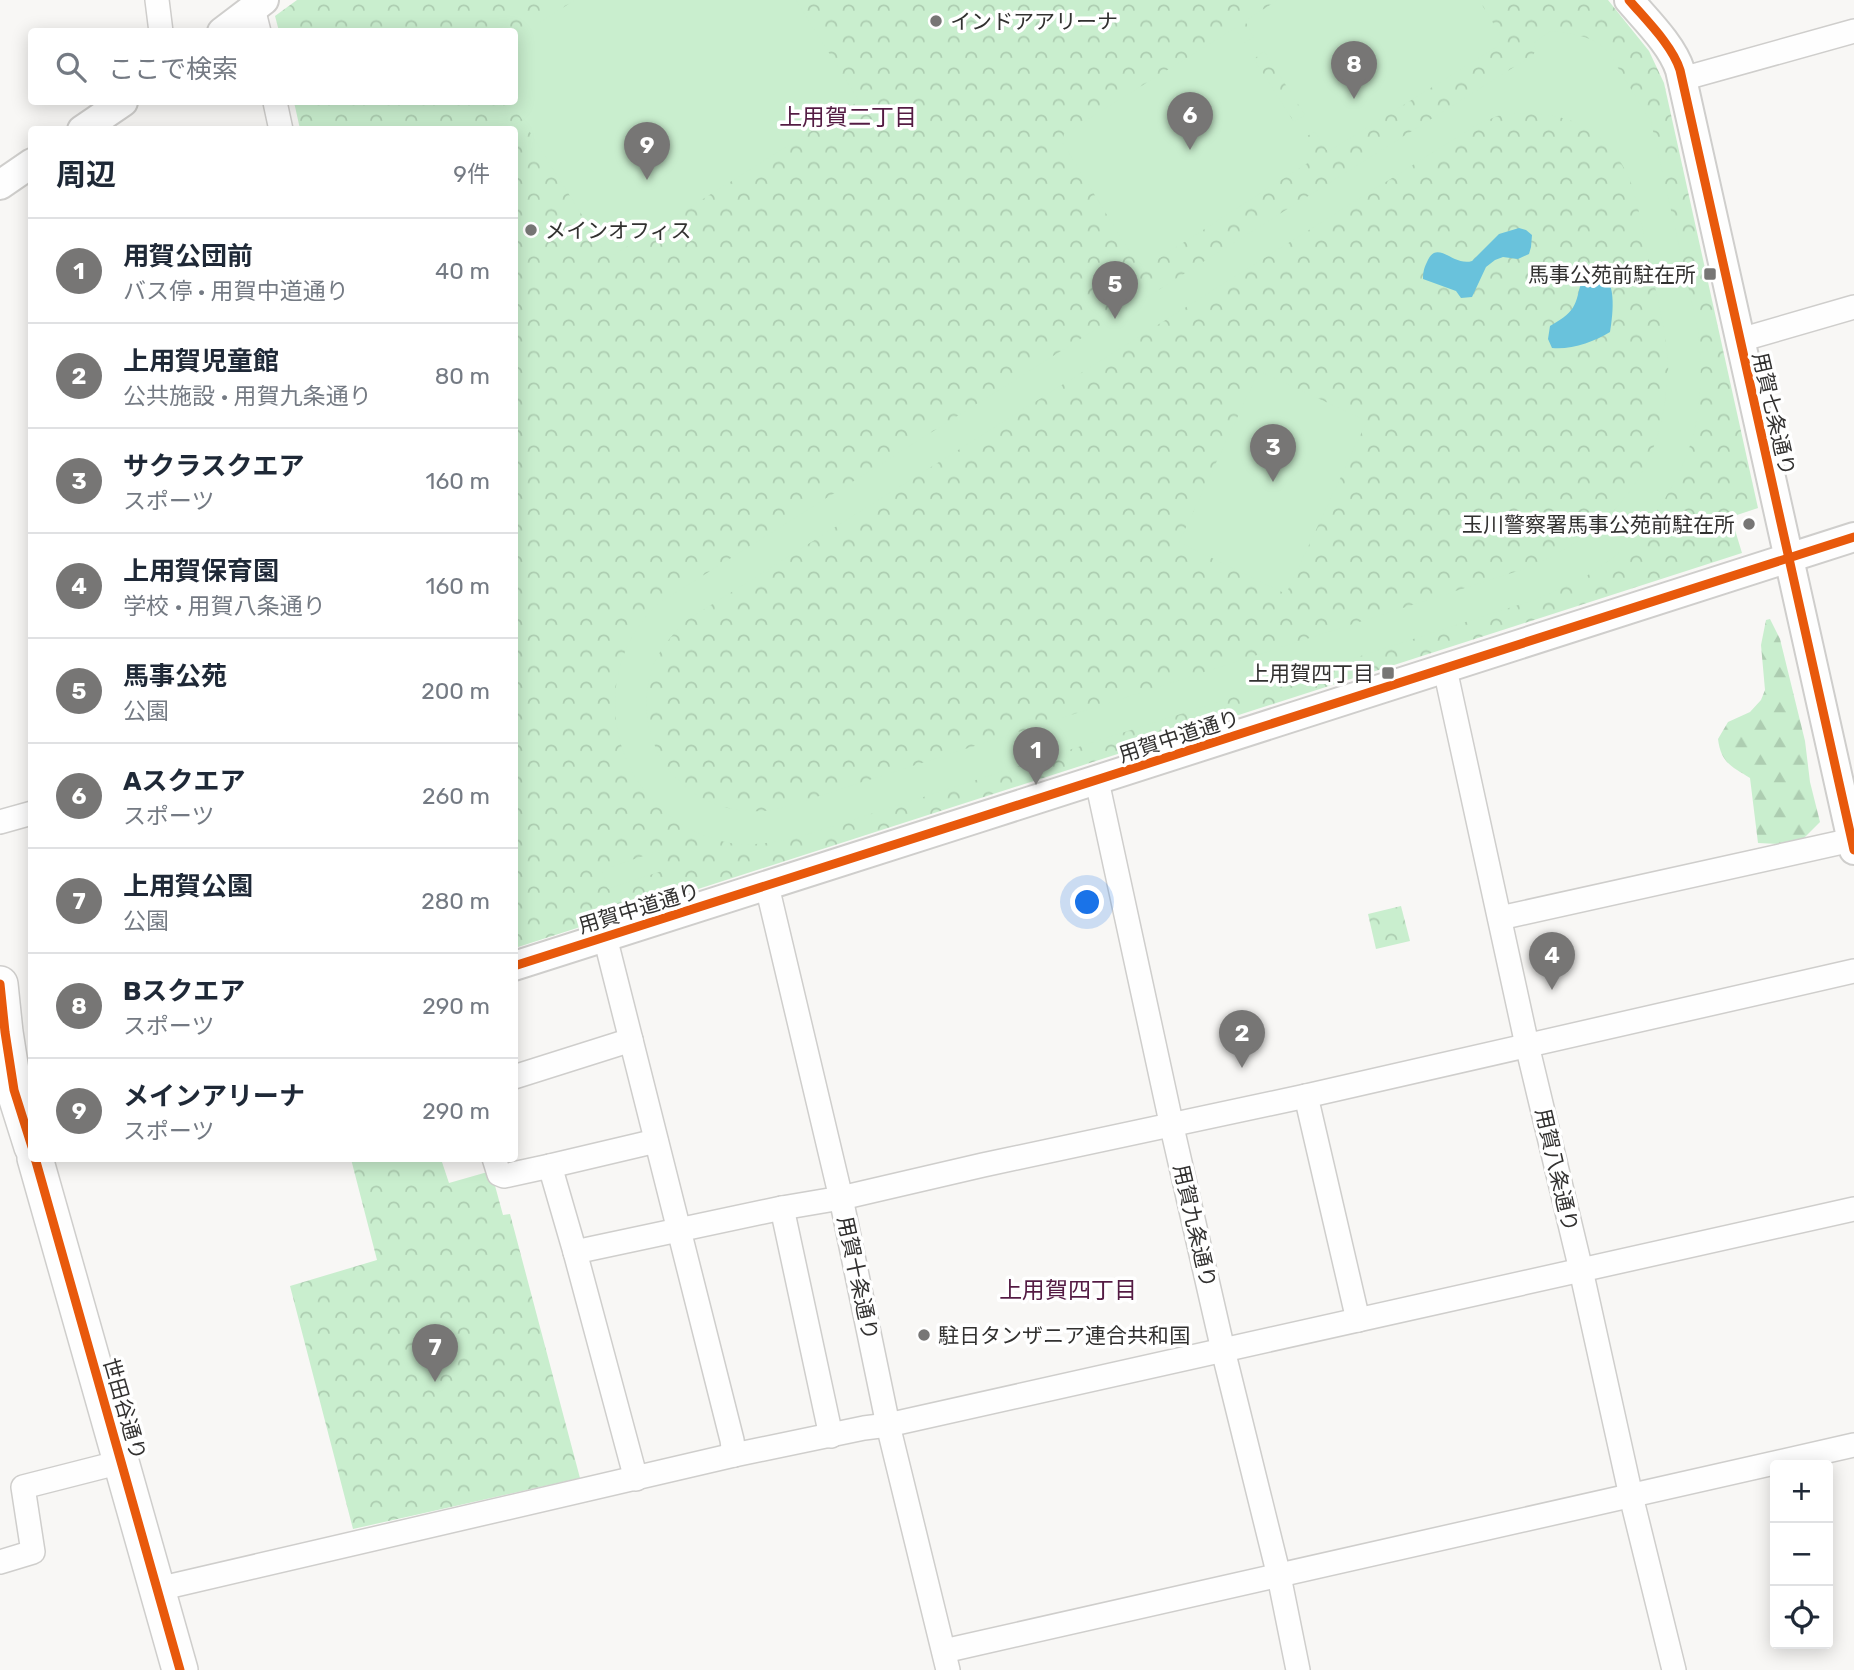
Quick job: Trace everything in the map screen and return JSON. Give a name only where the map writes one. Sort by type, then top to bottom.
[{"type":"main road","points":[[0,984],[5,1032],[20,1115]]},
{"type":"main road","name":"世田谷通り","points":[[36,1162],[180,1670]]},
{"type":"street","points":[[157,0],[160,28]]},
{"type":"street","name":"用賀七条通り","points":[[1629,0],[1672,54],[1682,79],[1789,558],[1845,766],[1853,845]]},
{"type":"street","points":[[230,28],[259,13]]},
{"type":"street","points":[[1682,79],[1854,32]]},
{"type":"street","points":[[88,126],[119,105]]},
{"type":"street","points":[[276,105],[280,126]]},
{"type":"street","points":[[0,185],[28,166]]},
{"type":"street","points":[[1740,340],[1854,307]]},
{"type":"street","name":"用賀中道通り","points":[[518,965],[1854,537]]},
{"type":"street","name":"用賀八条通り","points":[[1446,669],[1527,1045],[1674,1670]]},
{"type":"street","name":"用賀九条通り","points":[[1097,781],[1172,1125],[1223,1350],[1279,1576],[1298,1670]]},
{"type":"street","points":[[0,822],[28,814]]},
{"type":"street","points":[[1500,918],[1853,845]]},
{"type":"street","name":"用賀十条通り","points":[[767,886],[841,1198],[888,1425],[946,1660]]},
{"type":"street","points":[[605,937],[734,1455]]},
{"type":"street","points":[[575,1252],[841,1198],[1306,1096],[1854,971]]},
{"type":"street","points":[[518,1076],[631,1040]]},
{"type":"street","points":[[1306,1096],[1358,1320]]},
{"type":"street","points":[[495,1162],[499,1174],[504,1176],[656,1141]]},
{"type":"street","points":[[550,1166],[636,1479]]},
{"type":"street","points":[[782,1208],[831,1436]]},
{"type":"street","points":[[158,1589],[734,1455],[888,1425],[1854,1209]]},
{"type":"street","points":[[946,1660],[1279,1576],[1854,1445]]},
{"type":"street","points":[[0,1562],[33,1552],[23,1487],[121,1462]]},
{"type":"green space","points":[[297,0],[1608,0],[1649,51],[1664,83],[1758,508],[1731,517],[1742,553],[518,947],[518,126],[299,126],[295,105],[518,105],[518,28],[278,28],[275,16]]},
{"type":"green space","points":[[575,0],[796,0],[859,101],[609,258],[513,105],[518,105],[518,36]]},
{"type":"green space","points":[[1278,0],[1479,0],[1501,36],[1498,46],[1328,152],[1315,132],[1305,137],[1317,157],[1147,266],[1136,262],[1062,142],[1064,134],[1235,28],[1244,43],[1254,37],[1245,21]],"holes":[[[1264,51],[1305,115],[1294,122],[1254,59]]]},
{"type":"green space","points":[[1550,31],[1582,36],[1597,42],[1609,53],[1651,122],[1698,330],[1700,394],[1697,420],[1687,453],[1654,514],[1640,532],[1607,563],[1588,575],[1534,600],[793,839],[754,844],[730,843],[691,830],[660,808],[637,779],[621,746],[615,710],[618,673],[632,637],[656,605],[1533,55],[1536,50],[1533,44]],"holes":[[[1517,113],[1554,116],[1579,124],[1601,139],[1619,159],[1634,193],[1661,316],[1668,373],[1661,424],[1652,452],[1638,479],[1622,502],[1602,523],[1578,541],[1524,569],[782,808],[752,811],[724,807],[698,796],[677,779],[660,757],[650,731],[646,702],[651,672],[661,650],[687,620],[1475,126],[1497,116]]]},
{"type":"green space","points":[[1259,371],[1367,421],[1286,594],[1179,542]]},
{"type":"green space","points":[[1770,619],[1780,639],[1805,741],[1810,782],[1820,822],[1802,840],[1779,844],[1758,843],[1750,778],[1724,759],[1718,739],[1728,722],[1750,712],[1761,700],[1765,690],[1761,645],[1766,620]]},
{"type":"green space","points":[[661,850],[668,869],[608,889],[602,870]]},
{"type":"green space","points":[[1401,906],[1410,941],[1376,949],[1368,914]]},
{"type":"green space","points":[[352,1162],[442,1162],[449,1183],[491,1171],[503,1215],[510,1214],[580,1478],[353,1529],[290,1286],[377,1260]]},
{"type":"water","points":[[1519,228],[1532,235],[1529,254],[1518,259],[1503,257],[1495,260],[1486,267],[1472,297],[1461,298],[1456,291],[1423,279],[1431,255],[1441,253],[1465,262],[1472,261],[1499,234]]},
{"type":"water","points":[[1596,270],[1608,280],[1611,288],[1613,306],[1610,332],[1582,344],[1552,348],[1548,339],[1550,326],[1571,310],[1577,299],[1583,275]]},
{"type":"cycle path","points":[[1629,0],[1665,42],[1680,70],[1854,850]]},
{"type":"cycle path","points":[[518,965],[1854,537]]},
{"type":"cycle path","points":[[0,984],[14,1090],[28,1134]]},
{"type":"cycle path","points":[[36,1162],[180,1670]]},
{"type":"place","name":"インドアアリーナ","points":[[936,21]]},
{"type":"place","name":"Bスクエア","points":[[1354,99]]},
{"type":"place","name":"Aスクエア","points":[[1190,150]]},
{"type":"place","name":"メインアリーナ","points":[[647,180]]},
{"type":"place","name":"メインオフィス","points":[[531,230]]},
{"type":"place","name":"馬事公苑前駐在所","points":[[1710,274]]},
{"type":"place","name":"馬事公苑","points":[[1115,319]]},
{"type":"place","name":"サクラスクエア","points":[[1273,482]]},
{"type":"place","name":"玉川警察署馬事公苑前駐在所","points":[[1749,524]]},
{"type":"place","name":"上用賀四丁目","points":[[1388,673]]},
{"type":"place","name":"用賀公団前","points":[[1036,785]]},
{"type":"place","name":"上用賀保育園","points":[[1552,990]]},
{"type":"place","name":"上用賀児童館","points":[[1242,1068]]},
{"type":"place","name":"駐日タンザニア連合共和国","points":[[924,1335]]},
{"type":"place","name":"上用賀公園","points":[[435,1382]]},
{"type":"district","name":"上用賀二丁目","points":[[848,117]]},
{"type":"district","name":"上用賀四丁目","points":[[1068,1290]]}]
